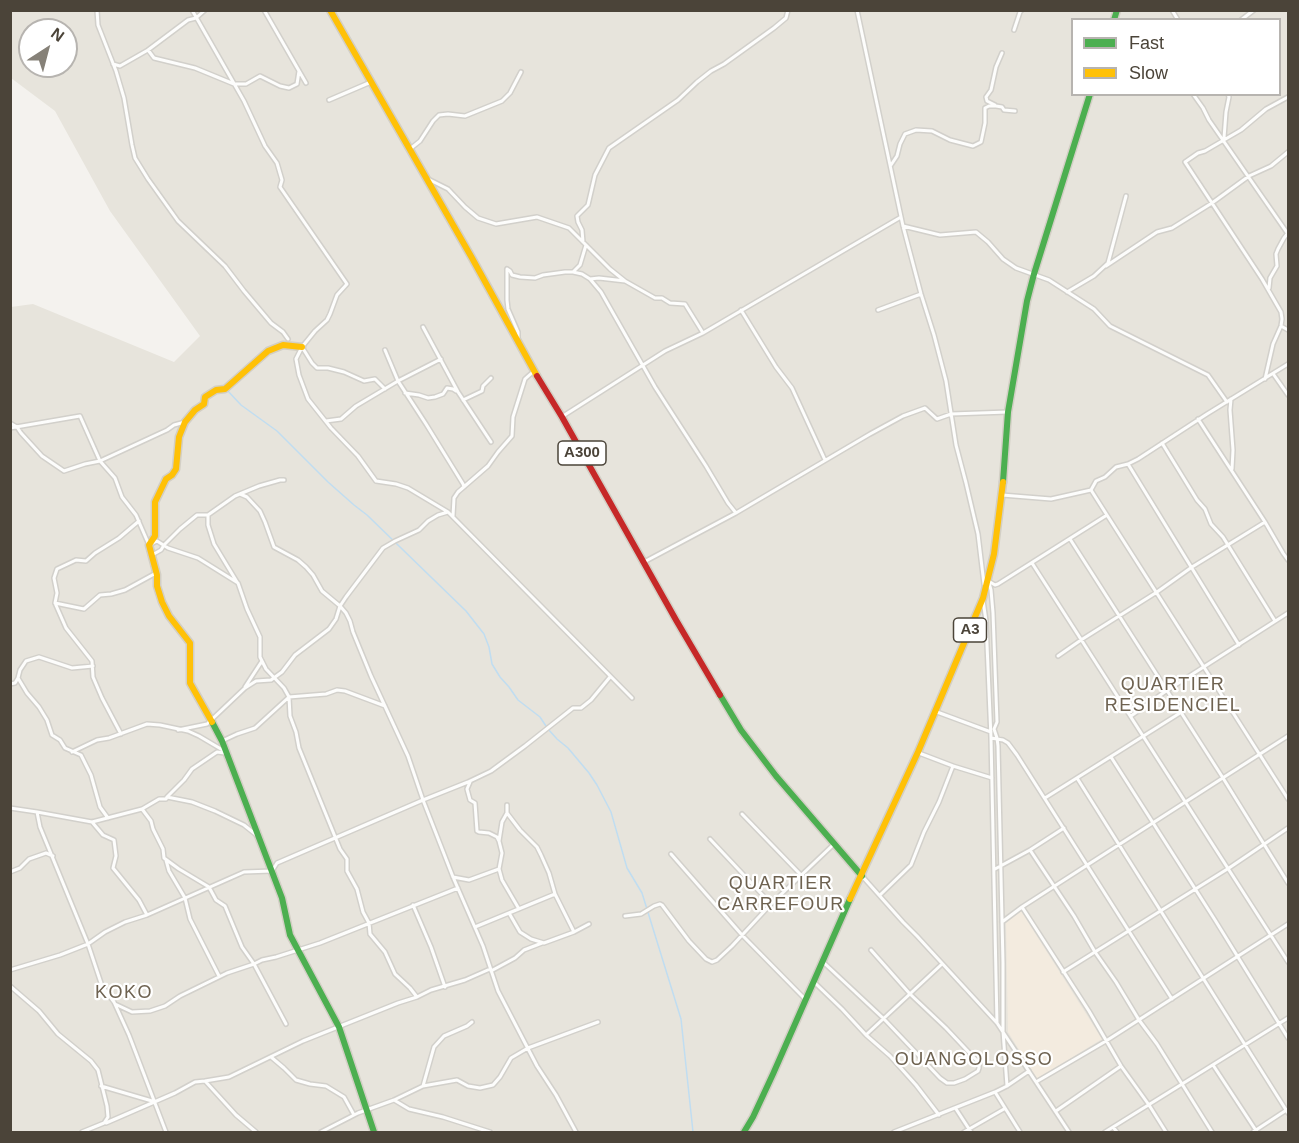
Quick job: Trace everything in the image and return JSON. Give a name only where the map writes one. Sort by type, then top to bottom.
[{"type":"main road","name":"A300","points":[[330,10],[682,631],[741,730],[776,776],[862,876]]},
{"type":"main road","name":"A3","points":[[744,1132],[753,1117],[918,752],[984,595],[994,554],[1002,495],[1008,412],[1027,301],[1089,96]]},
{"type":"main road","points":[[302,346],[283,345],[268,351],[225,389],[216,390],[205,397],[204,404],[195,410],[185,422],[179,437],[176,469],[166,479],[155,502],[155,536],[149,545],[157,586],[169,616],[190,643],[190,683],[227,753],[282,898],[290,935],[339,1027],[374,1132]]},
{"type":"street","points":[[97,10],[98,25],[124,98],[135,158],[147,179],[178,221],[225,266],[271,323],[288,339]]},
{"type":"street","points":[[192,10],[244,101],[265,146],[277,163],[282,180],[280,187],[347,284],[336,295],[327,320],[302,346],[296,359],[308,399],[358,456],[376,481],[408,488],[453,516],[632,698]]},
{"type":"street","points":[[113,64],[120,66],[148,50],[205,10]]},
{"type":"street","points":[[264,10],[306,83]]},
{"type":"street","points":[[573,272],[580,265],[584,244],[577,216],[588,205],[595,175],[609,147],[678,100],[711,71],[774,28],[786,18],[788,10]]},
{"type":"street","points":[[857,10],[901,218],[942,365],[956,445],[978,534],[986,621],[992,738],[997,1023]]},
{"type":"street","points":[[1014,30],[1022,10]]},
{"type":"street","points":[[148,50],[154,58],[195,68],[234,84],[246,84],[260,76],[289,88],[297,84],[300,71]]},
{"type":"street","points":[[996,106],[987,101],[986,97],[991,90],[1002,53]]},
{"type":"street","points":[[410,149],[420,141],[439,115],[465,116],[502,100],[510,93],[521,72]]},
{"type":"street","points":[[329,100],[371,82]]},
{"type":"street","points":[[1194,96],[1288,233],[1276,254],[1276,266],[1270,278],[1268,290]]},
{"type":"street","points":[[1224,140],[1229,96]]},
{"type":"street","points":[[1265,379],[1273,344],[1281,326],[1281,312],[1185,162],[1241,130],[1266,110],[1288,97]]},
{"type":"street","points":[[891,165],[905,134],[916,130],[932,132],[973,146],[981,142],[985,108],[996,106],[1004,110],[1015,111]]},
{"type":"street","points":[[1067,292],[1157,232],[1172,228],[1249,176],[1271,166],[1288,152]]},
{"type":"street","points":[[426,179],[448,189],[478,218],[496,224],[537,217],[569,228],[610,269],[631,286],[655,298],[662,298],[670,303],[685,304],[703,333]]},
{"type":"street","points":[[1106,266],[1110,260],[1126,196]]},
{"type":"street","points":[[562,417],[665,351],[703,333],[901,218]]},
{"type":"street","points":[[903,226],[940,235],[976,232],[1003,259],[1016,268],[1048,280],[1094,309],[1110,326],[1208,375],[1227,402]]},
{"type":"street","points":[[518,340],[518,332],[508,309],[507,269],[512,275],[534,278],[573,272],[590,279],[601,292],[642,366],[736,513]]},
{"type":"street","points":[[590,279],[625,281]]},
{"type":"street","points":[[878,310],[921,294]]},
{"type":"street","points":[[741,310],[776,367],[792,388],[825,460]]},
{"type":"street","points":[[1281,326],[1288,330]]},
{"type":"street","points":[[423,327],[458,392],[490,442]]},
{"type":"street","points":[[302,346],[317,368],[344,372],[364,381],[375,379],[386,389]]},
{"type":"street","points":[[385,350],[398,381],[464,487]]},
{"type":"street","points":[[326,421],[340,419],[356,406],[398,381],[441,359]]},
{"type":"street","points":[[1002,495],[1051,499],[1091,490],[1096,481],[1116,467],[1128,464],[1288,364]]},
{"type":"street","points":[[453,516],[454,498],[458,492],[488,466],[510,439],[513,417],[525,379],[534,371]]},
{"type":"street","points":[[1274,374],[1288,395]]},
{"type":"street","points":[[463,400],[482,392],[483,386],[491,378]]},
{"type":"street","points":[[405,393],[428,398],[443,394],[447,388],[453,388],[458,392]]},
{"type":"street","points":[[1231,399],[1232,471]]},
{"type":"street","points":[[644,562],[736,513],[903,416],[925,408],[937,419],[951,414],[1008,412]]},
{"type":"street","points":[[10,428],[80,416],[100,461],[115,478],[122,497],[136,515],[149,545],[157,540],[168,548],[198,558],[238,583]]},
{"type":"street","points":[[1198,419],[1288,560]]},
{"type":"street","points":[[10,423],[17,427],[42,456],[64,471],[100,461],[174,425],[185,422]]},
{"type":"street","points":[[1162,443],[1205,509],[1211,524],[1223,537],[1275,621]]},
{"type":"street","points":[[1128,464],[1239,645]]},
{"type":"street","points":[[152,555],[161,550],[197,516],[208,515],[240,494],[284,480]]},
{"type":"street","points":[[1091,490],[1288,799]]},
{"type":"street","points":[[240,494],[247,497],[260,511],[274,547],[306,567],[322,591],[340,606],[350,621],[408,756],[498,991],[537,1066],[576,1132]]},
{"type":"street","points":[[178,730],[207,724],[245,688],[256,681],[271,680],[282,672],[294,655],[329,629],[336,619],[340,606],[383,548],[419,530],[438,515],[448,512]]},
{"type":"street","points":[[208,515],[208,525],[214,544],[238,583],[260,637],[260,657],[266,669],[289,697],[290,716],[299,748],[340,849],[347,860],[347,871],[357,890],[363,912],[369,923],[370,934],[385,952],[395,974],[417,997]]},
{"type":"street","points":[[988,582],[998,584],[1107,515]]},
{"type":"street","points":[[121,734],[93,677],[92,661],[66,628],[55,603],[57,593],[54,578],[57,568],[76,560],[86,561],[139,521]]},
{"type":"street","points":[[1058,656],[1192,567],[1265,522]]},
{"type":"street","points":[[1070,539],[1288,884]]},
{"type":"street","points":[[1282,553],[1288,550]]},
{"type":"street","points":[[1032,563],[1288,962]]},
{"type":"street","points":[[55,603],[84,609],[100,595],[125,590],[156,573]]},
{"type":"street","points":[[988,582],[993,614],[997,722],[994,729],[997,738],[1003,1031],[1007,1086]]},
{"type":"street","points":[[1131,716],[1288,613]]},
{"type":"street","points":[[10,684],[15,683],[26,661],[39,657],[72,668],[93,666]]},
{"type":"street","points":[[245,688],[262,661]]},
{"type":"street","points":[[10,964],[12,970],[88,944],[125,922],[147,915],[244,872],[272,870],[277,863],[490,771],[573,708],[581,708],[611,677]]},
{"type":"street","points":[[18,678],[45,716],[52,735],[60,740],[65,748],[81,755],[91,775],[100,807],[108,818]]},
{"type":"street","points":[[222,741],[255,728],[289,697],[326,694],[338,690],[385,706]]},
{"type":"street","points":[[935,711],[991,732]]},
{"type":"street","points":[[1045,798],[1180,713]]},
{"type":"street","points":[[72,752],[98,740],[147,724],[188,731],[227,753]]},
{"type":"street","points":[[1002,922],[1288,736]]},
{"type":"street","points":[[992,738],[1003,740],[1011,747],[1172,999]]},
{"type":"street","points":[[10,808],[92,822],[108,818],[142,809],[159,799],[165,799],[192,769],[217,752],[227,753]]},
{"type":"street","points":[[918,752],[992,778]]},
{"type":"street","points":[[1110,757],[1288,1038]]},
{"type":"street","points":[[879,895],[911,865],[953,766]]},
{"type":"street","points":[[1077,778],[1288,1111],[1256,1132],[1213,1065]]},
{"type":"street","points":[[471,780],[467,789],[470,800],[475,803],[477,831],[489,833],[500,841]]},
{"type":"street","points":[[167,797],[192,802],[215,811],[244,825],[259,838]]},
{"type":"street","points":[[507,805],[507,813],[502,822],[499,869],[502,880],[519,909]]},
{"type":"street","points":[[142,809],[151,821],[163,849],[169,871],[185,898],[190,918],[220,977]]},
{"type":"street","points":[[37,812],[40,827],[88,944],[102,986],[115,1004],[129,1035],[166,1132]]},
{"type":"street","points":[[507,813],[537,847],[549,873],[555,894],[574,932]]},
{"type":"street","points":[[742,814],[801,875]]},
{"type":"street","points":[[92,822],[104,835],[114,840],[116,855],[113,868],[139,900],[147,915]]},
{"type":"street","points":[[994,869],[1064,828]]},
{"type":"street","points":[[1063,972],[1229,868],[1288,828]]},
{"type":"street","points":[[710,839],[771,904]]},
{"type":"street","points":[[625,916],[641,914],[654,906],[662,905],[689,941],[706,959],[712,962],[717,960],[834,844]]},
{"type":"street","points":[[1030,850],[1212,1132]]},
{"type":"street","points":[[10,872],[21,868],[29,859],[46,853],[53,856]]},
{"type":"street","points":[[671,854],[742,935],[806,1000]]},
{"type":"street","points":[[165,859],[209,887],[216,900],[225,906],[242,947],[254,964],[286,1024]]},
{"type":"street","points":[[453,877],[469,880],[499,869]]},
{"type":"street","points":[[862,876],[997,1023],[1069,1132]]},
{"type":"street","points":[[115,1004],[132,1012],[150,1011],[165,1006],[180,996],[220,977],[262,960],[320,943],[458,888]]},
{"type":"street","points":[[475,927],[555,894]]},
{"type":"street","points":[[413,905],[445,987]]},
{"type":"street","points":[[1022,907],[1089,1011],[1121,1066],[1166,1132]]},
{"type":"street","points":[[509,913],[520,932],[544,943]]},
{"type":"street","points":[[82,1132],[175,1093],[195,1082],[229,1077],[294,1045],[431,990],[490,970],[515,958],[524,950],[590,924]]},
{"type":"street","points":[[1036,1082],[1106,1041],[1288,924]]},
{"type":"street","points":[[822,961],[947,1083],[965,1079],[978,1071],[979,1063],[910,994],[871,950]]},
{"type":"street","points":[[866,1035],[942,964]]},
{"type":"street","points":[[814,982],[890,1056],[939,1115]]},
{"type":"street","points":[[10,986],[39,1011],[58,1034],[92,1061],[98,1070],[107,1106],[108,1117],[104,1124]]},
{"type":"street","points":[[1105,1132],[1288,1018]]},
{"type":"street","points":[[423,1086],[434,1047],[444,1036],[472,1022]]},
{"type":"street","points":[[321,1132],[354,1115],[423,1086],[457,1080],[468,1086],[480,1088],[493,1085],[511,1058],[528,1048],[598,1022]]},
{"type":"street","points":[[271,1057],[296,1080],[326,1086],[344,1097],[354,1115]]},
{"type":"street","points":[[1055,1112],[1121,1066]]},
{"type":"street","points":[[894,1132],[995,1092],[1029,1071]]},
{"type":"street","points":[[206,1081],[236,1115],[256,1132]]},
{"type":"street","points":[[101,1086],[154,1102]]},
{"type":"street","points":[[995,1092],[1020,1132]]},
{"type":"street","points":[[393,1100],[409,1108],[490,1132]]},
{"type":"street","points":[[956,1108],[970,1131]]},
{"type":"street","points":[[964,1132],[970,1131],[1005,1109]]},
{"type":"street","points":[[1113,1127],[1117,1132]]},
{"type":"shaded area","points":[[10,11],[1288,11],[1288,1132],[11,1132],[11,307],[33,304],[174,362],[200,336],[110,211],[55,111],[11,78]]},
{"type":"shaded area","points":[[1021,911],[1102,1039],[1037,1079],[1008,1032],[1006,923]]},
{"type":"waterway","points":[[226,389],[241,405],[277,431],[466,611],[484,634],[492,664],[500,677],[518,700],[540,717],[557,739],[568,748],[597,785],[611,812],[627,868],[642,893],[681,1019],[693,1132]]},
{"type":"traffic: fast","points":[[1115,18],[1117,10]]},
{"type":"traffic: fast","points":[[1003,482],[1008,412],[1027,301],[1089,96]]},
{"type":"traffic: fast","points":[[720,695],[741,730],[776,776],[862,876]]},
{"type":"traffic: fast","points":[[212,722],[222,741],[282,898],[290,935],[339,1027],[374,1132]]},
{"type":"traffic: fast","points":[[744,1132],[773,1074],[850,899]]},
{"type":"traffic: slow","points":[[330,10],[537,376]]},
{"type":"traffic: slow","points":[[212,722],[190,683],[190,643],[169,616],[157,586],[157,575],[149,545],[155,536],[155,502],[166,479],[176,469],[179,437],[185,422],[195,410],[204,404],[205,397],[216,390],[225,389],[268,351],[283,345],[302,347]]},
{"type":"traffic: slow","points":[[850,899],[918,752],[983,598],[994,554],[1003,482]]},
{"type":"traffic: jam","points":[[537,376],[720,695]]},
{"type":"district","name":"QUARTIER RESIDENCIEL","points":[[1173,695]]},
{"type":"district","name":"QUARTIER CARREFOUR","points":[[781,894]]},
{"type":"district","name":"KOKO","points":[[124,993]]},
{"type":"district","name":"OUANGOLOSSO","points":[[974,1060]]}]
